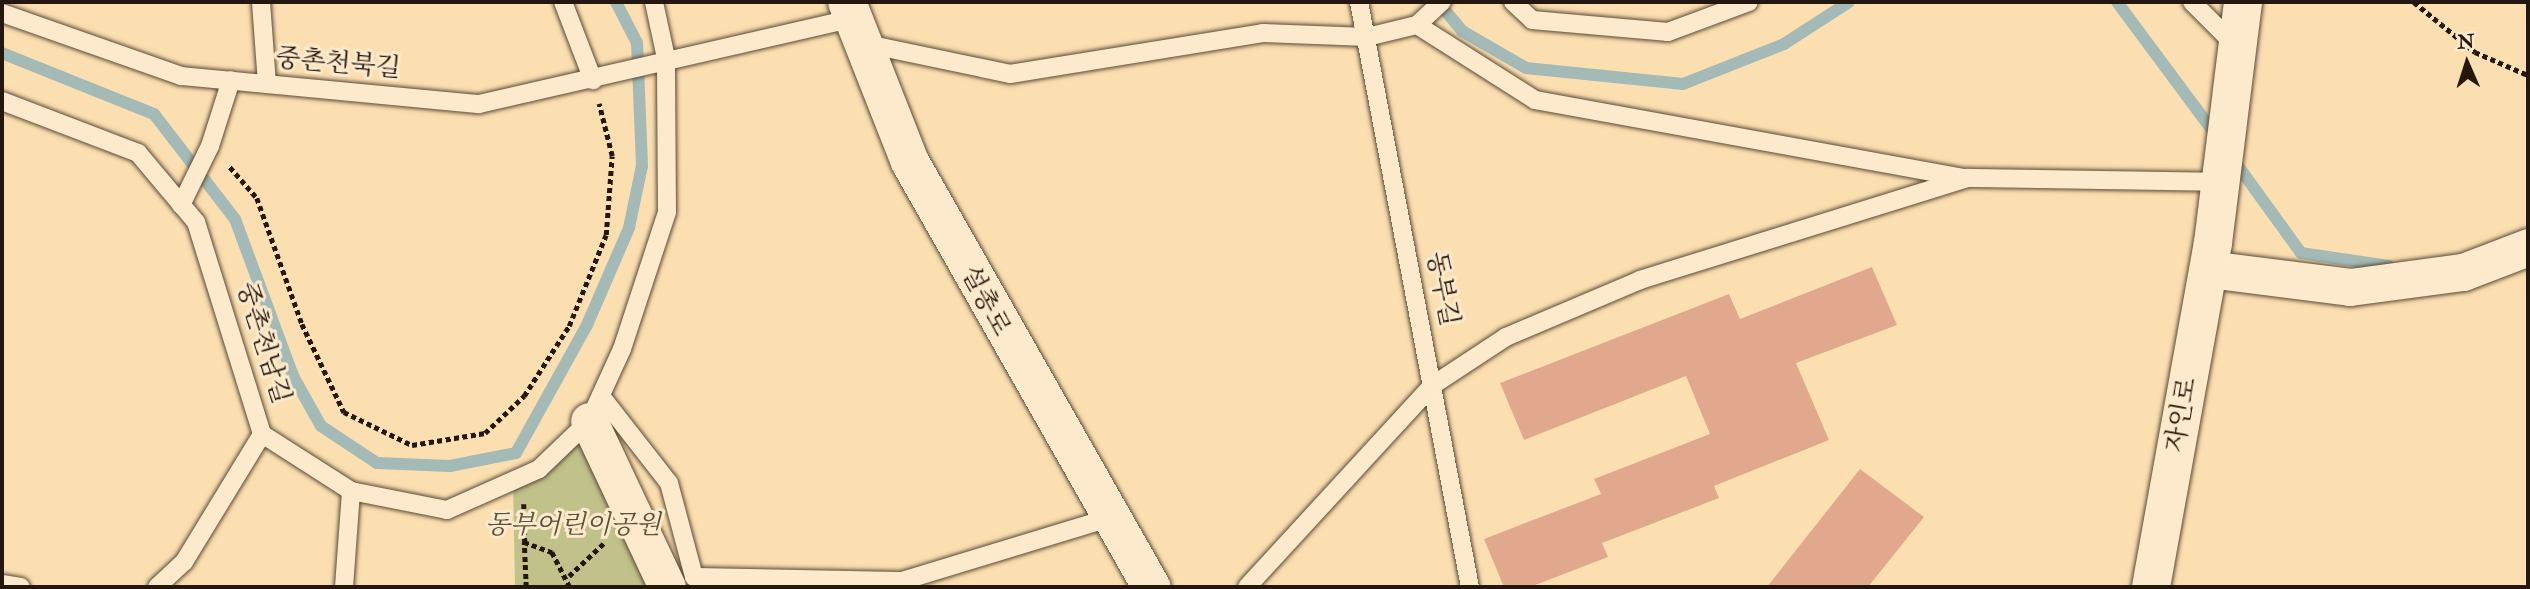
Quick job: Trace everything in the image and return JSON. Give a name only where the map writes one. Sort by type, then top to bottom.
[{"type":"main road","points":[[2235,58],[2242,2]]},
{"type":"main road","name":"설총로","points":[[853,21],[909,162],[1015,357],[1151,587]]},
{"type":"main road","name":"자인로","points":[[2151,587],[2211,256],[2235,58]]},
{"type":"street","points":[[2211,256],[2350,287],[2463,272],[2528,247]]},
{"type":"street","points":[[595,409],[633,516],[667,587]]},
{"type":"lane","points":[[261,2],[267,83]]},
{"type":"lane","points":[[563,2],[593,80]]},
{"type":"lane","points":[[654,2],[666,58]]},
{"type":"lane","name":"동부길","points":[[1359,2],[1470,587]]},
{"type":"lane","points":[[853,21],[1010,74],[1263,33],[1367,37],[1417,24],[1442,2]]},
{"type":"lane","points":[[1513,2],[1532,20],[1668,32],[1749,2]]},
{"type":"lane","points":[[2192,2],[2235,58]]},
{"type":"lane","name":"중촌천북길","points":[[2,13],[181,76],[479,103],[593,80],[666,58],[853,21]]},
{"type":"lane","points":[[1417,24],[1535,100],[1968,178],[2220,182]]},
{"type":"lane","name":"중촌천남길","points":[[2,101],[138,153],[196,222],[262,434],[351,491],[447,510],[524,475],[595,409],[622,349],[667,212],[666,58]]},
{"type":"lane","points":[[181,205],[210,146],[231,80]]},
{"type":"lane","points":[[1247,587],[1433,385],[1506,337],[1640,279],[1968,178]]},
{"type":"lane","points":[[595,409],[669,484],[694,577],[902,581],[1112,517]]},
{"type":"lane","points":[[157,587],[184,562],[262,434]]},
{"type":"lane","points":[[344,587],[351,491]]},
{"type":"lane","points":[[2,584],[21,587]]},
{"type":"path","points":[[2414,2],[2475,52],[2528,75]]},
{"type":"path","points":[[210,146],[257,198],[302,324],[344,412],[412,445],[485,433],[524,396],[569,326],[606,235],[612,156],[593,80]]},
{"type":"path","points":[[524,475],[526,587]]},
{"type":"path","points":[[569,576],[633,516]]},
{"type":"path","points":[[524,542],[552,552],[569,576],[570,587]]},
{"type":"green space","name":"동부어린이공원","points":[[589,421],[667,587],[515,587],[513,480]]},
{"type":"building","points":[[1872,267],[1897,325],[1796,363],[1829,440],[1714,486],[1719,498],[1602,543],[1608,557],[1530,587],[1504,587],[1484,539],[1601,494],[1594,479],[1710,434],[1686,376],[1524,440],[1500,383],[1729,294],[1740,319]]},
{"type":"building","points":[[1860,469],[1924,517],[1868,587],[1767,587]]},
{"type":"waterway","points":[[2,53],[154,114],[235,219],[293,376],[321,426],[377,463],[450,466],[516,453],[587,325],[629,228],[642,166],[637,43],[616,2]]},
{"type":"waterway","points":[[1438,2],[1462,31],[1526,68],[1683,84],[1784,44],[1849,2]]},
{"type":"waterway","points":[[2117,2],[2218,138]]},
{"type":"waterway","points":[[2233,159],[2301,253],[2389,266]]}]
